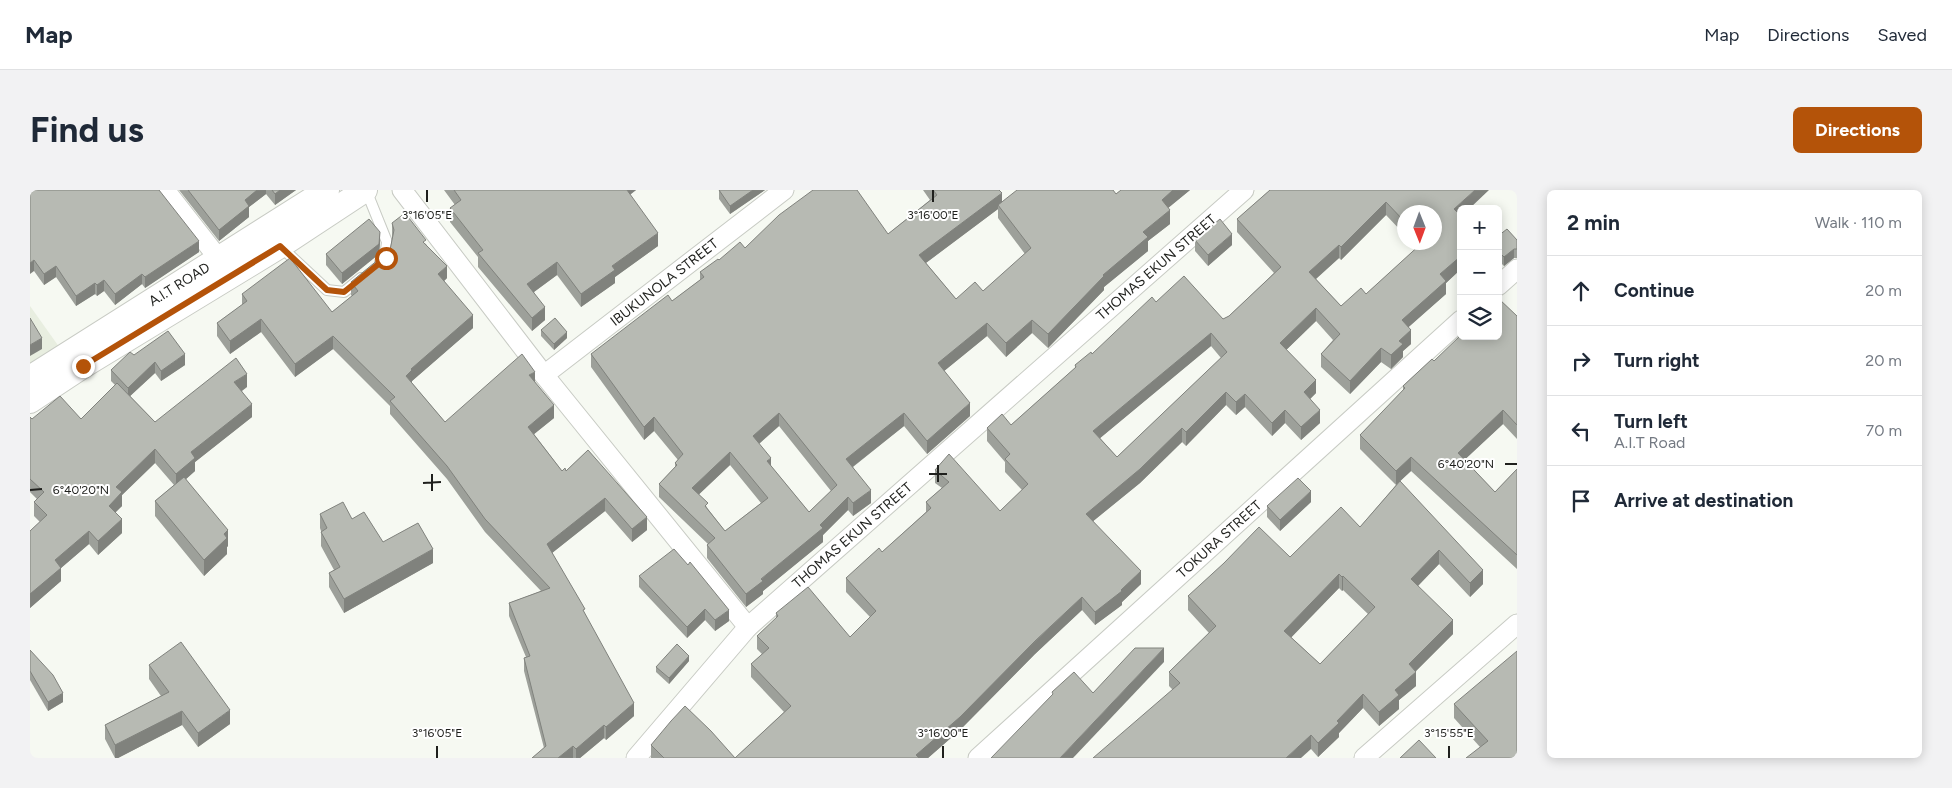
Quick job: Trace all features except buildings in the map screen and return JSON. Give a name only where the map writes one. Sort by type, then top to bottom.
[{"type":"street","points":[[164,190],[219,259]]},
{"type":"street","name":"A.I.T ROAD","points":[[30,401],[83,366],[280,246],[298,221],[327,190]]},
{"type":"street","name":"A.I.T ROAD","points":[[30,378],[219,259],[366,190]]},
{"type":"street","points":[[402,190],[544,375],[748,627]]},
{"type":"street","name":"IBUKUNOLA STREET","points":[[544,375],[784,190]]},
{"type":"street","name":"THOMAS EKUN STREET","points":[[636,758],[748,627],[1244,190]]},
{"type":"street","points":[[1502,282],[1517,269]]},
{"type":"street","name":"TOKURA STREET","points":[[978,758],[1457,324]]},
{"type":"street","points":[[1364,758],[1517,624]]},
{"type":"lane","points":[[280,246],[327,290],[344,292],[386,258],[387,242],[366,190]]},
{"type":"shaded area","points":[[30,306],[67,358],[30,377]]},
{"type":"route","points":[[83,366],[280,246],[327,290],[335,292],[344,292],[386,258]]}]
